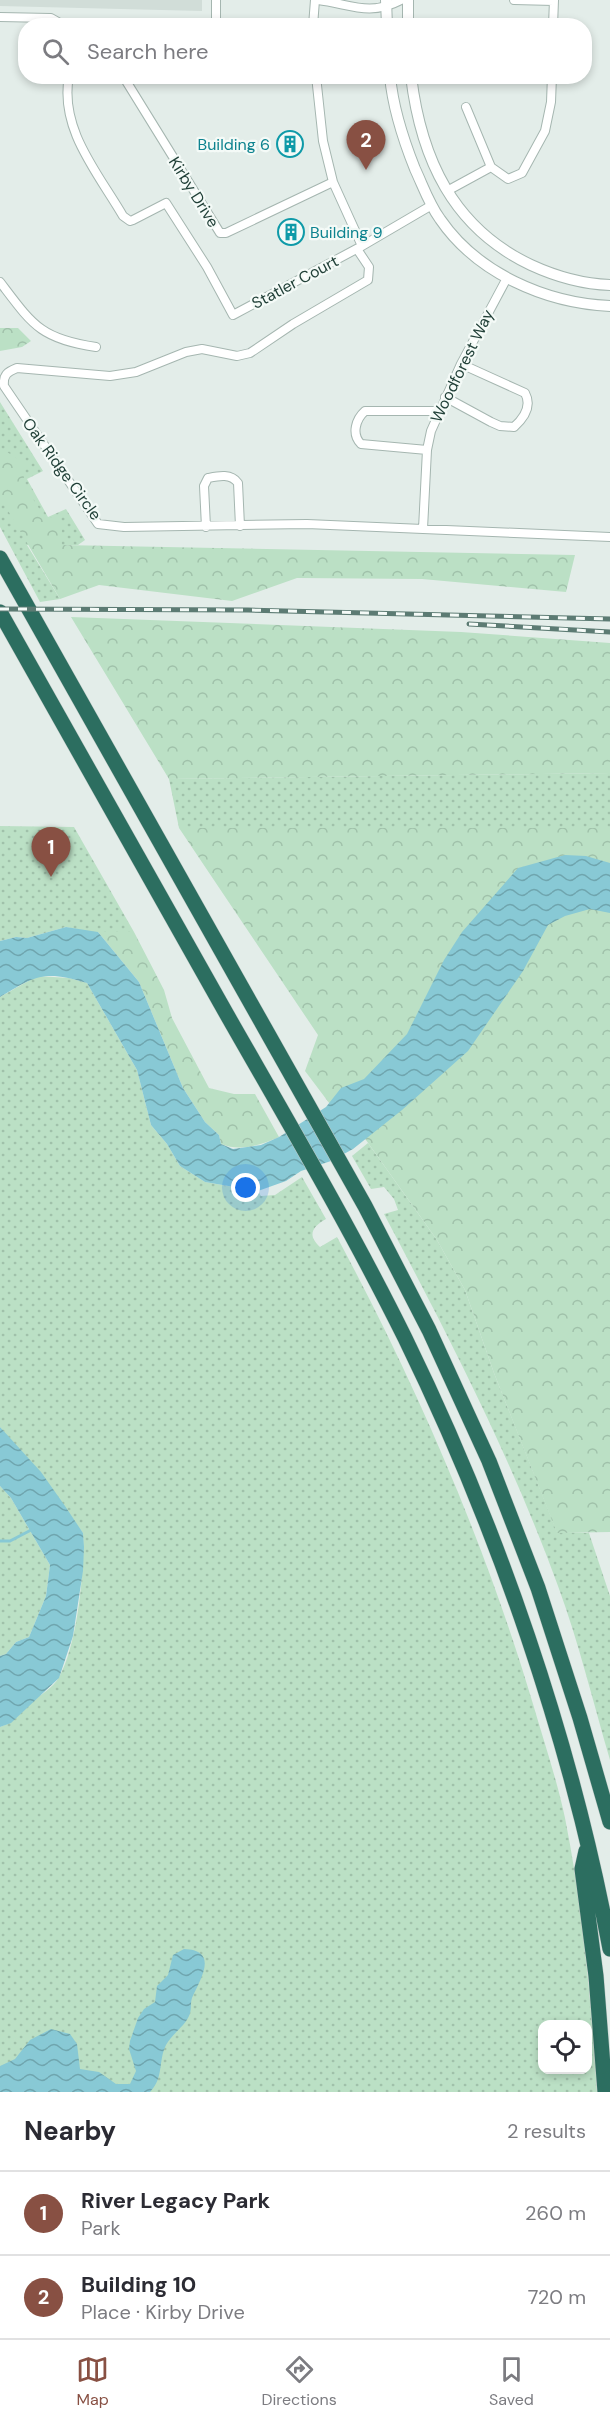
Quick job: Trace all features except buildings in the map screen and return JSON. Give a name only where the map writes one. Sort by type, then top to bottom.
[{"type":"highway","points":[[0,558],[365,1206],[429,1330],[501,1491],[560,1653],[610,1822]]},
{"type":"highway","points":[[0,612],[342,1220],[406,1342],[465,1471],[541,1679],[587,1845],[610,1948]]},
{"type":"highway","points":[[587,1845],[582,1869],[596,1976],[605,2092]]},
{"type":"street","points":[[216,0],[216,18]]},
{"type":"street","points":[[314,18],[316,0],[344,2],[355,9],[400,0]]},
{"type":"street","points":[[408,0],[408,18]]},
{"type":"street","points":[[513,0],[554,0],[553,18]]},
{"type":"street","points":[[0,17],[51,18]]},
{"type":"street","name":"Statler Court","points":[[68,84],[67,106],[72,130],[123,216],[133,220],[166,203],[207,267],[234,315],[360,247],[432,205],[447,191]]},
{"type":"street","name":"Kirby Drive","points":[[128,84],[220,233],[226,233],[333,182]]},
{"type":"street","points":[[317,84],[323,141],[333,182],[350,218],[360,247]]},
{"type":"street","points":[[391,84],[399,125],[432,205],[440,219],[478,260],[507,278],[553,297],[610,306]]},
{"type":"street","points":[[412,84],[416,112],[424,140],[447,191],[473,226],[518,259],[571,281],[610,285]]},
{"type":"street","points":[[466,107],[491,167],[508,179],[522,173],[544,131],[548,120],[551,84]]},
{"type":"street","points":[[447,191],[491,167]]},
{"type":"street","name":"Oak Ridge Circle","points":[[360,247],[369,267],[369,280],[293,324],[250,353],[237,356],[202,349],[186,352],[136,372],[110,376],[17,368],[7,372],[3,378],[4,386],[98,524],[124,527],[308,524],[610,537]]},
{"type":"street","name":"Woodforest Way","points":[[423,529],[431,431],[461,364],[507,278]]},
{"type":"street","points":[[0,282],[30,321],[39,329],[74,344],[96,347]]},
{"type":"street","points":[[445,397],[500,426],[514,426],[523,420],[528,402],[525,393],[461,364]]},
{"type":"street","points":[[428,450],[361,444],[355,433],[356,424],[365,411],[439,411]]},
{"type":"street","points":[[206,527],[204,486],[208,478],[221,476],[231,477],[238,483],[240,526]]},
{"type":"shaded area","points":[[0,0],[202,0],[202,11],[0,6]]},
{"type":"green space","points":[[0,328],[18,328],[31,341],[22,347],[0,351]]},
{"type":"green space","points":[[0,402],[43,471],[27,479],[48,517],[66,509],[85,540],[78,545],[27,545],[60,599],[40,602],[0,527]]},
{"type":"green space","points":[[0,451],[7,452],[26,464],[23,483],[45,518],[60,517],[62,545],[575,555],[566,592],[422,579],[297,578],[232,601],[99,585],[60,599],[0,497]]},
{"type":"green space","points":[[71,617],[461,632],[610,643],[610,773],[169,779]]},
{"type":"green space","points":[[610,773],[610,828],[179,828],[169,779]]},
{"type":"green space","points":[[0,826],[74,827],[134,932],[90,932],[66,927],[27,938],[16,937],[0,941]]},
{"type":"green space","points":[[179,828],[610,828],[610,1532],[557,1533],[494,1373],[465,1290],[437,1240],[361,1133],[345,1124],[305,1071],[318,1035]]},
{"type":"green space","points":[[98,932],[134,932],[164,990],[172,1018],[209,1088],[234,1094],[255,1094],[279,1137],[258,1145],[243,1147],[221,1144],[219,1135],[205,1122],[183,1088],[139,982]]},
{"type":"green space","points":[[37,976],[69,978],[87,983],[137,1070],[151,1125],[167,1144],[180,1166],[205,1182],[258,1191],[261,1196],[275,1195],[302,1177],[326,1219],[313,1231],[313,1239],[320,1247],[337,1237],[395,1350],[447,1466],[493,1584],[533,1704],[565,1818],[577,1886],[592,2020],[538,2020],[538,2074],[592,2074],[592,2023],[597,2092],[0,2092],[0,1727],[17,1716],[57,1681],[65,1663],[75,1628],[81,1587],[83,1533],[0,1427],[0,997]]},
{"type":"green space","points":[[368,1143],[437,1240],[465,1290],[494,1373],[557,1532],[589,1533],[610,1596],[610,1760],[566,1607],[520,1490],[455,1351],[384,1214],[398,1210],[394,1199],[384,1187],[371,1189],[352,1156]]},
{"type":"green space","points":[[0,1486],[11,1498],[50,1565],[46,1596],[29,1637],[16,1642],[6,1654],[0,1656]]},
{"type":"water","points":[[565,855],[586,856],[610,863],[610,913],[590,909],[565,916],[548,925],[523,971],[468,1051],[402,1110],[353,1149],[331,1161],[301,1171],[286,1181],[258,1191],[205,1182],[180,1166],[167,1144],[151,1125],[137,1070],[87,983],[61,977],[41,977],[32,979],[0,997],[0,941],[16,937],[27,938],[66,927],[98,932],[139,982],[183,1088],[205,1122],[219,1135],[221,1144],[233,1149],[261,1145],[279,1137],[326,1107],[341,1088],[364,1079],[407,1034],[444,960],[462,932],[518,868]]},
{"type":"water","points":[[0,1427],[41,1472],[65,1506],[83,1533],[84,1547],[83,1571],[73,1636],[59,1678],[11,1723],[0,1727],[0,1656],[6,1654],[16,1642],[29,1637],[46,1596],[50,1565],[11,1498],[0,1486]]},
{"type":"water","points":[[184,1949],[202,1955],[204,1967],[192,1998],[189,2016],[166,2045],[157,2081],[150,2092],[0,2092],[0,2066],[15,2059],[30,2040],[51,2029],[70,2034],[77,2044],[80,2069],[99,2072],[116,2084],[130,2084],[136,2071],[129,2049],[138,2018],[144,2009],[155,2002],[157,1986],[168,1975],[173,1955]]},
{"type":"waterway","points":[[0,1541],[10,1541],[33,1529]]},
{"type":"railway","points":[[0,609],[248,610],[610,619]]},
{"type":"railway","points":[[469,624],[610,632]]},
{"type":"place","name":"Building 6","points":[[290,144]]},
{"type":"place","name":"Building 10","points":[[366,170]]},
{"type":"place","name":"Building 9","points":[[291,232]]},
{"type":"place","name":"River Legacy Park","points":[[51,877]]}]
